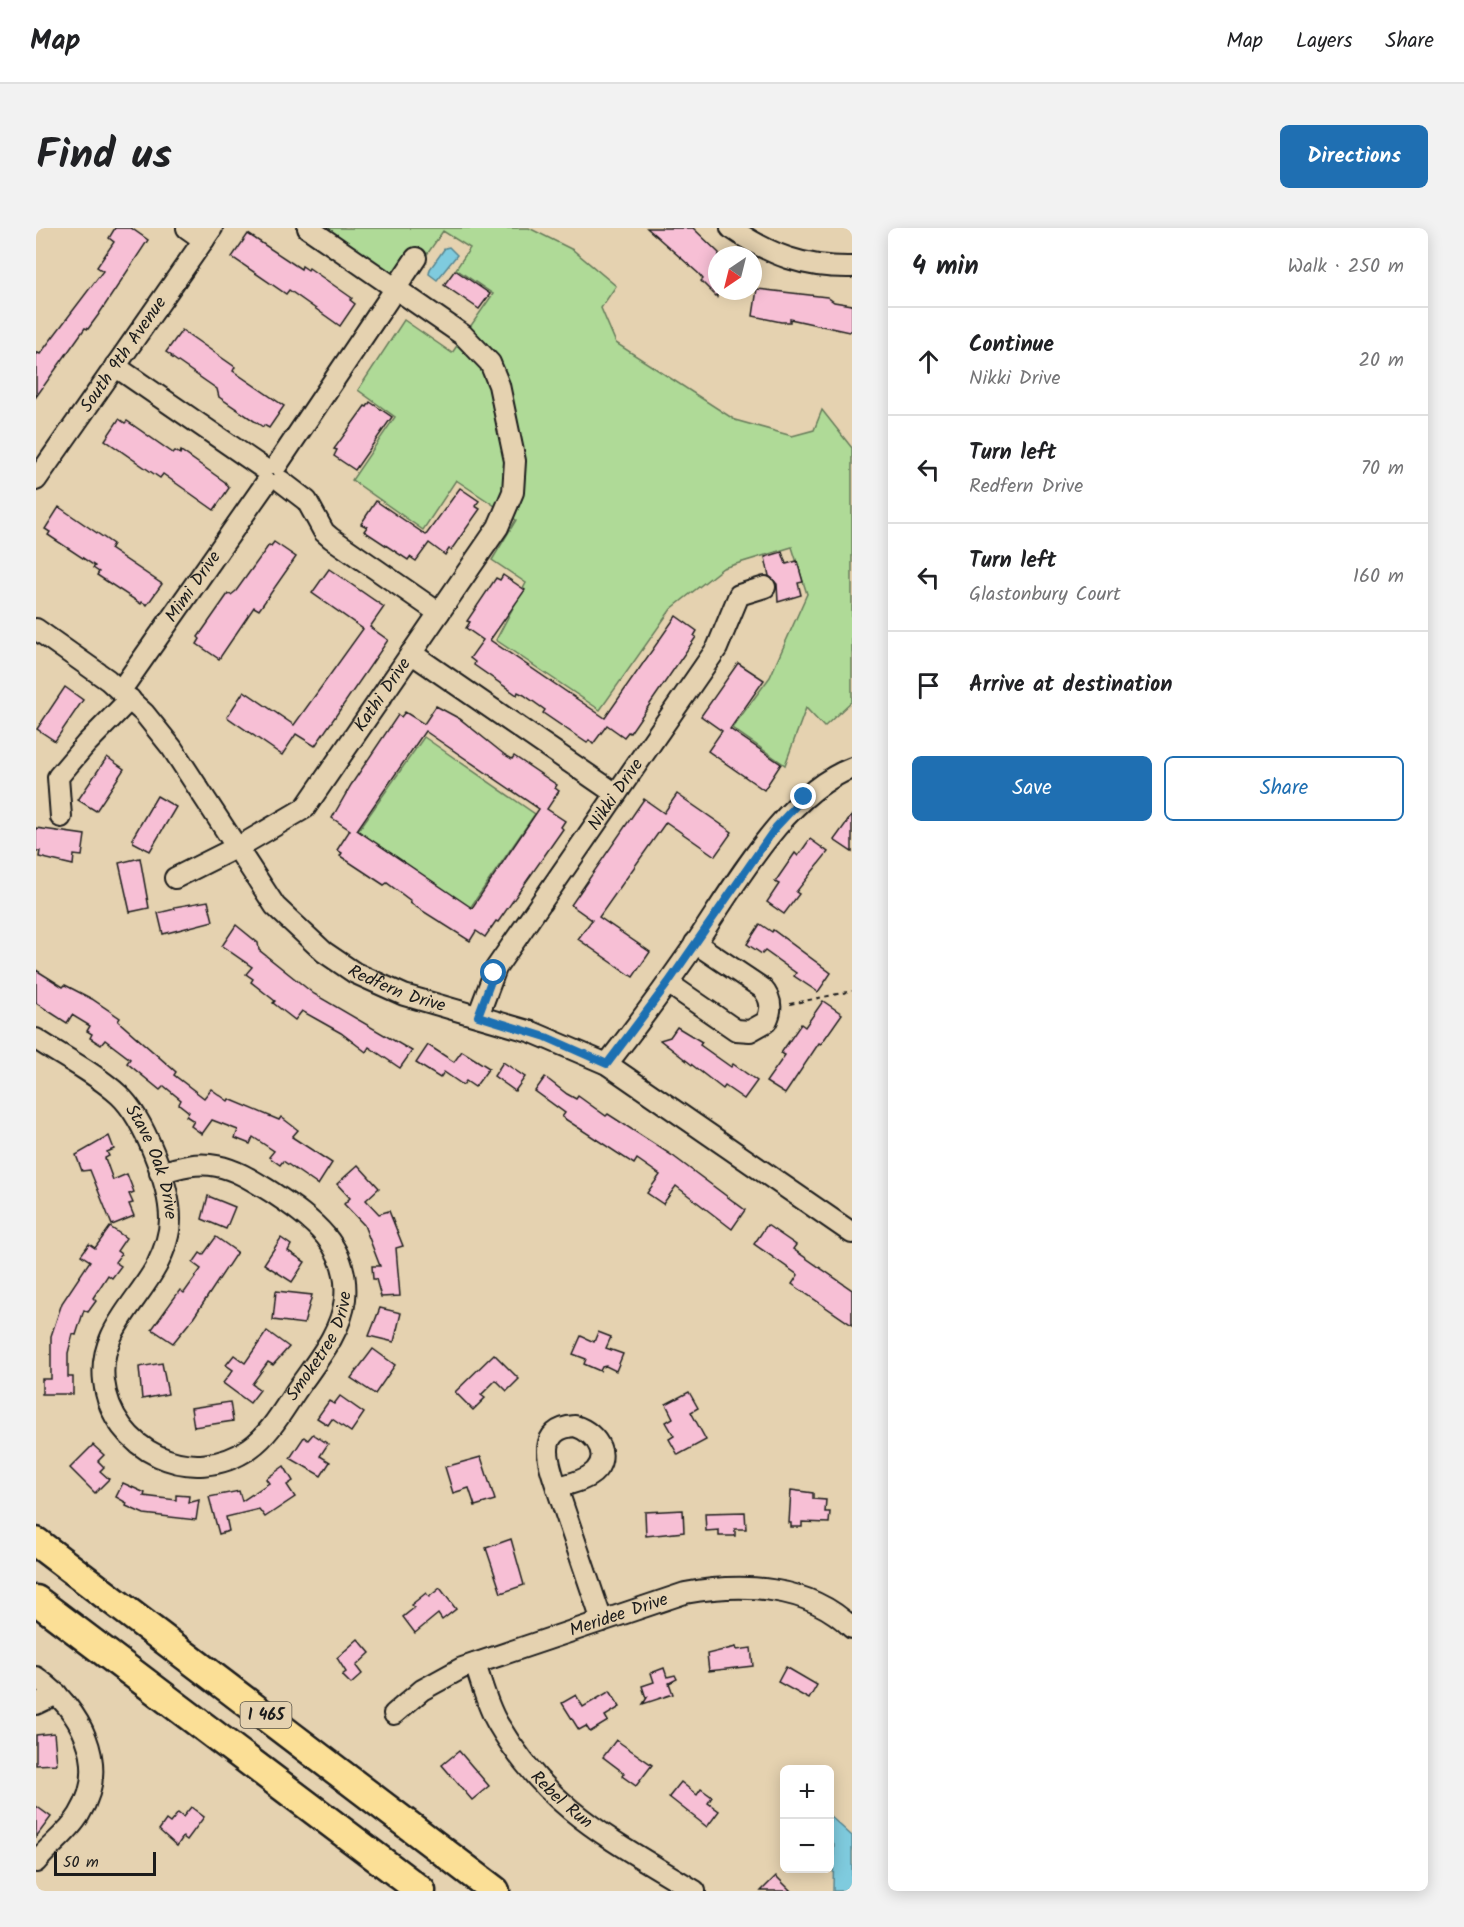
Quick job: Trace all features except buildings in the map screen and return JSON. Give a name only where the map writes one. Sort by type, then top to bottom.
[{"type":"highway","name":"I 465","points":[[36,1542],[495,1891]]},
{"type":"highway","name":"I 465","points":[[36,1600],[421,1891]]},
{"type":"street","points":[[187,228],[208,234]]},
{"type":"street","points":[[308,228],[396,289]]},
{"type":"street","points":[[731,228],[756,246],[778,257],[803,264],[852,267]]},
{"type":"street","name":"South 9th Avenue","points":[[36,480],[208,234]]},
{"type":"street","name":"Mimi Drive","points":[[61,817],[58,777],[126,694],[416,258]]},
{"type":"street","name":"Kathi Drive","points":[[175,878],[236,848],[305,808],[504,516],[513,492],[515,461],[499,385],[494,372],[480,350],[463,334],[396,289]]},
{"type":"street","points":[[116,366],[307,501],[324,532],[331,538],[439,613]]},
{"type":"street","name":"Nikki Drive","points":[[478,1016],[496,968],[717,648],[739,595],[765,587]]},
{"type":"street","name":"Redfern Drive","points":[[36,629],[126,694],[172,748],[236,848],[287,920],[344,967],[404,995],[546,1037],[607,1064],[852,1233]]},
{"type":"street","points":[[411,653],[616,794]]},
{"type":"street","points":[[607,1064],[668,983],[784,816],[813,790],[852,768]]},
{"type":"street","points":[[668,983],[736,1030],[750,1031],[766,1022],[771,1006],[765,992],[695,944]]},
{"type":"street","name":"Stave Oak Drive","points":[[36,1039],[106,1084],[126,1103],[138,1121],[168,1194],[170,1220],[168,1239],[157,1264],[113,1330],[103,1367],[107,1398],[117,1420],[142,1448]]},
{"type":"street","name":"Smoketree Drive","points":[[142,1448],[164,1460],[194,1465],[224,1461],[252,1447],[269,1430],[332,1338],[338,1326],[345,1297],[344,1272],[336,1249],[322,1229],[303,1213],[246,1176],[216,1165],[184,1165],[160,1173]]},
{"type":"street","points":[[557,1488],[602,1621]]},
{"type":"street","name":"Meridee Drive","points":[[393,1714],[433,1682],[475,1664],[685,1593],[718,1587],[752,1586],[776,1590],[806,1600],[838,1617],[852,1628]]},
{"type":"street","name":"Rebel Run","points":[[475,1664],[498,1724],[515,1752],[541,1785],[568,1810],[594,1829],[695,1891]]},
{"type":"street","points":[[36,1677],[57,1694],[81,1724],[87,1737],[92,1778],[78,1817],[36,1863]]},
{"type":"street","points":[[36,1704],[57,1694]]},
{"type":"path","points":[[790,1004],[852,991]]},
{"type":"green space","points":[[323,228],[529,228],[573,250],[616,286],[601,308],[616,343],[735,420],[792,436],[814,430],[822,410],[852,448],[852,701],[824,727],[806,708],[785,765],[732,728],[770,677],[807,594],[792,547],[723,568],[671,609],[600,710],[496,640],[526,583],[492,560],[516,520],[456,480],[423,530],[352,480],[395,417],[358,390],[404,320],[452,353],[493,294],[456,269],[470,248],[443,231],[406,285]]},
{"type":"green space","points":[[424,737],[535,814],[470,908],[358,831]]},
{"type":"water","points":[[449,247],[457,255],[437,280],[429,274],[430,269],[445,248]]},
{"type":"water","points":[[834,1820],[852,1836],[852,1891],[833,1891]]},
{"type":"route","points":[[494,973],[478,1016],[546,1037],[607,1064],[668,983],[784,816],[804,797]]}]
